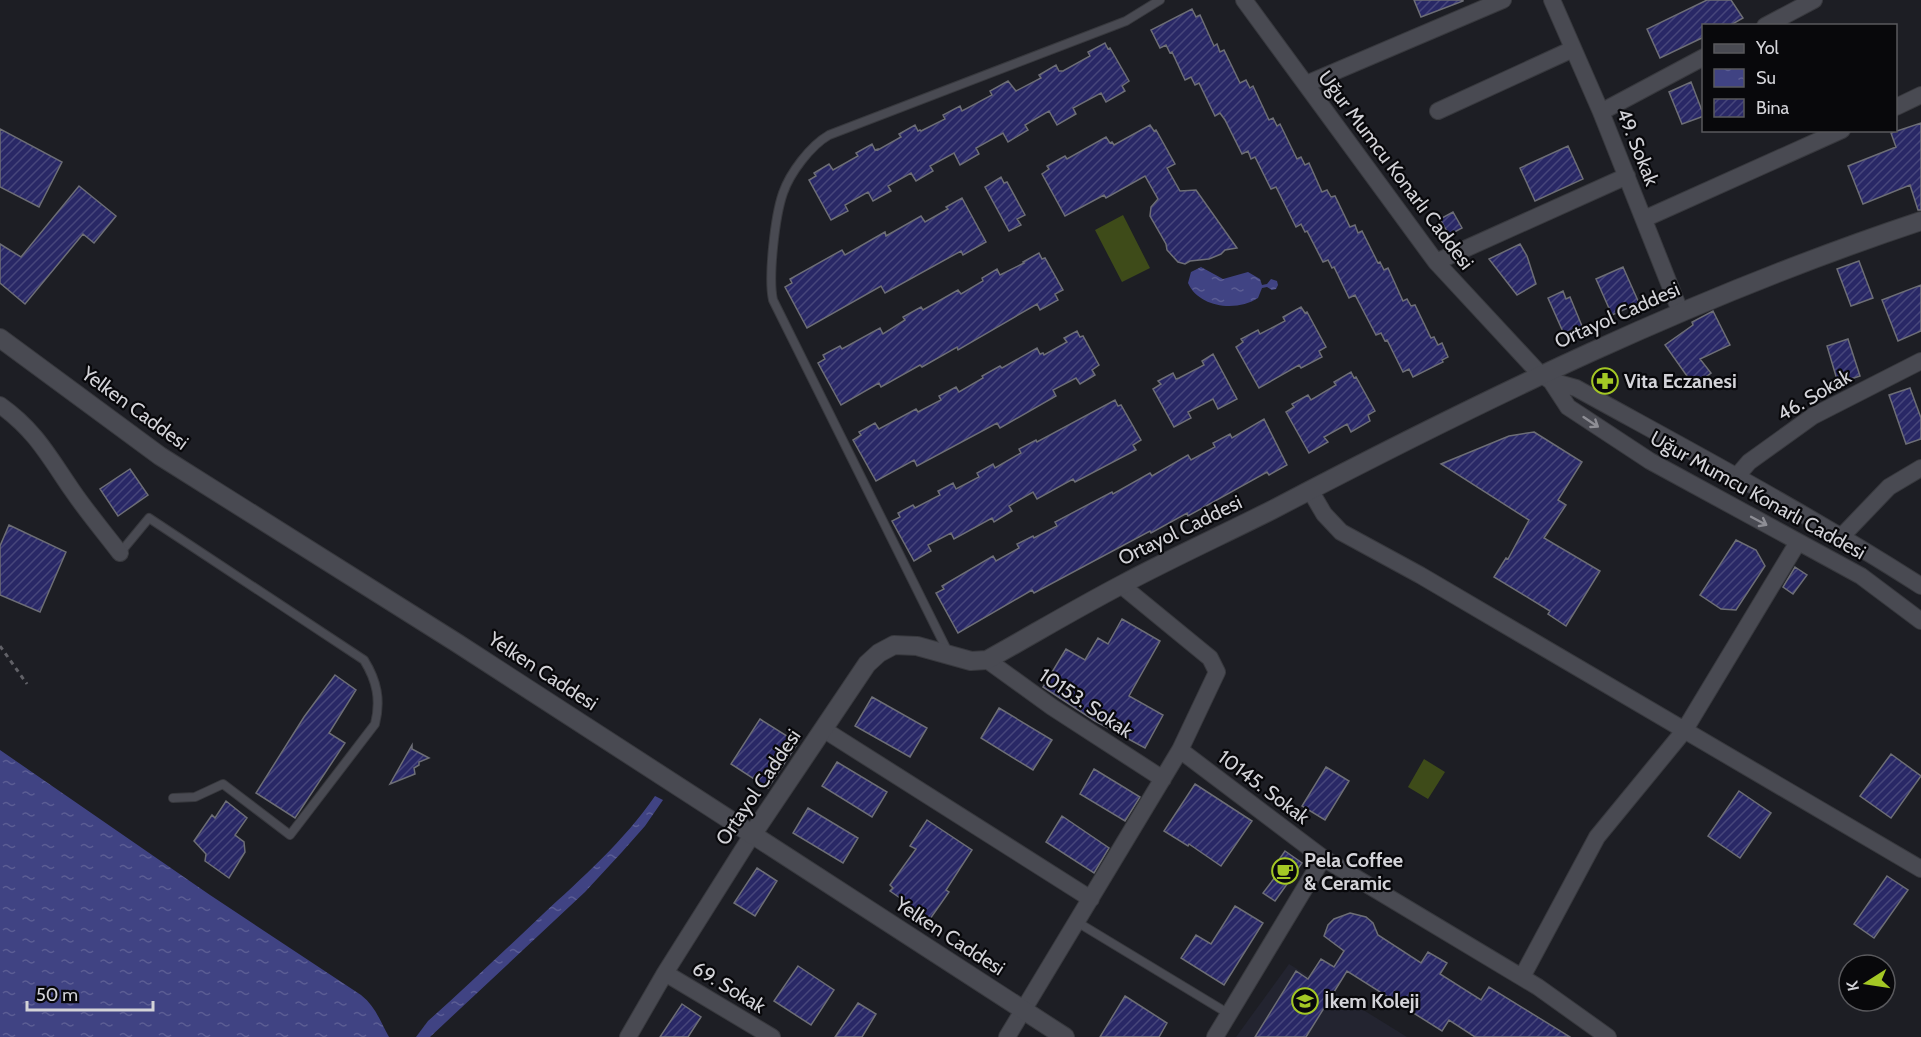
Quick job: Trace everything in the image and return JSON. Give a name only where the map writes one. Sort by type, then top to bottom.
[{"type":"street","name":"Uğur Mumcu Konarlı Caddesi","points":[[1244,0],[1436,262],[1545,378],[1568,407],[1650,461],[1861,576],[1921,621]]},
{"type":"street","points":[[1306,84],[1503,0]]},
{"type":"street","name":"49. Sokak","points":[[1552,0],[1601,112],[1680,311]]},
{"type":"street","points":[[1769,24],[1814,0]]},
{"type":"street","points":[[1438,111],[1573,48]]},
{"type":"street","points":[[1601,112],[1702,58]]},
{"type":"street","points":[[1897,107],[1921,95]]},
{"type":"street","points":[[1644,219],[1838,132]]},
{"type":"street","points":[[1436,262],[1627,176]]},
{"type":"street","name":"Ortayol Caddesi","points":[[628,1037],[665,973],[752,835],[867,664],[879,652],[894,645],[917,646],[971,661],[987,660],[1121,585],[1422,431],[1545,378],[1680,311],[1859,241],[1921,221]]},
{"type":"street","name":"Yelken Caddesi","points":[[0,338],[160,456],[457,643],[1065,1037]]},
{"type":"street","name":"46. Sokak","points":[[1737,476],[1749,462],[1813,416],[1921,361]]},
{"type":"street","name":"Uğur Mumcu Konarlı Caddesi","points":[[1545,378],[1576,388],[1737,476],[1842,536],[1921,586]]},
{"type":"street","points":[[0,405],[21,420],[38,439],[120,553]]},
{"type":"street","points":[[1842,536],[1889,487],[1921,468]]},
{"type":"street","points":[[1310,490],[1324,514],[1341,532],[1420,575],[1921,869]]},
{"type":"street","points":[[1522,977],[1597,837],[1684,731],[1798,542]]},
{"type":"street","points":[[1007,1037],[1180,750],[1217,672],[1210,658],[1121,585]]},
{"type":"street","name":"10153. Sokak","points":[[987,660],[1052,707],[1163,779]]},
{"type":"street","points":[[823,729],[1091,900]]},
{"type":"street","name":"10145. Sokak","points":[[1180,750],[1323,858],[1522,977],[1608,1037]]},
{"type":"street","points":[[1215,1037],[1323,858]]},
{"type":"street","name":"69. Sokak","points":[[665,973],[772,1037]]},
{"type":"lane","points":[[951,657],[773,300],[770,278],[783,191],[808,151],[818,141],[829,135],[1126,21],[1160,0]]},
{"type":"lane","points":[[120,553],[149,518],[364,660],[375,682],[379,704],[375,724],[290,835],[223,784],[195,797],[173,798]]},
{"type":"lane","points":[[1077,922],[1229,1014]]},
{"type":"path","points":[[0,646],[27,684]]},
{"type":"shaded area","name":"İkem Koleji","points":[[1289,964],[1407,1037],[1236,1037]]},
{"type":"green space","points":[[1123,215],[1150,268],[1122,282],[1095,230]]},
{"type":"green space","points":[[1424,759],[1445,772],[1428,799],[1408,787]]},
{"type":"water","points":[[1201,267],[1223,279],[1248,272],[1260,279],[1262,285],[1267,284],[1271,279],[1277,281],[1278,285],[1272,290],[1267,287],[1262,288],[1258,298],[1249,302],[1230,306],[1219,305],[1201,298],[1188,283],[1191,272]]},
{"type":"water","points":[[0,750],[210,895],[361,995],[374,1009],[389,1037],[0,1037]]},
{"type":"water","points":[[655,796],[663,800],[645,826],[585,892],[430,1037],[416,1037],[428,1021],[602,858],[643,813]]},
{"type":"building","points":[[1414,0],[1463,0],[1463,1],[1421,17]]},
{"type":"building","points":[[1707,0],[1731,0],[1743,18],[1732,24],[1702,24],[1702,38],[1660,58],[1647,29]]},
{"type":"building","points":[[1192,9],[1196,17],[1200,15],[1214,46],[1217,44],[1220,52],[1224,50],[1240,83],[1246,80],[1250,88],[1253,86],[1269,120],[1273,118],[1277,126],[1280,124],[1297,159],[1301,157],[1305,165],[1309,163],[1322,192],[1327,190],[1331,197],[1335,196],[1350,227],[1355,225],[1358,233],[1362,231],[1378,263],[1380,262],[1384,270],[1388,268],[1403,301],[1407,299],[1411,306],[1415,305],[1431,338],[1434,337],[1438,345],[1442,343],[1448,357],[1442,360],[1443,362],[1413,377],[1409,369],[1403,372],[1387,340],[1385,341],[1381,333],[1376,335],[1355,295],[1349,298],[1334,267],[1332,268],[1328,260],[1323,262],[1301,224],[1296,227],[1276,187],[1271,189],[1255,157],[1251,159],[1248,151],[1242,154],[1225,120],[1220,113],[1215,116],[1199,83],[1195,85],[1191,77],[1185,80],[1172,52],[1170,53],[1166,45],[1160,48],[1151,30]]},
{"type":"building","points":[[1105,43],[1129,81],[1122,86],[1125,91],[1106,102],[1101,93],[1073,108],[1076,114],[1057,125],[1049,111],[1025,125],[1028,130],[1008,142],[1003,133],[976,148],[979,154],[960,165],[954,153],[930,166],[933,171],[916,181],[911,173],[888,186],[891,191],[873,201],[868,192],[845,205],[848,211],[831,220],[809,180],[816,176],[814,173],[829,164],[833,170],[858,156],[856,153],[872,144],[875,150],[878,150],[901,137],[899,134],[915,125],[918,131],[921,131],[945,119],[943,115],[960,106],[962,111],[992,95],[990,91],[1008,81],[1016,91],[1041,78],[1039,75],[1056,65],[1059,71],[1063,71],[1090,56],[1088,52]]},
{"type":"building","points":[[1691,82],[1702,117],[1682,124],[1669,92]]},
{"type":"building","points":[[1921,123],[1921,210],[1918,210],[1910,185],[1863,204],[1848,166],[1896,147],[1891,133]]},
{"type":"building","points":[[1150,125],[1154,131],[1156,130],[1175,164],[1167,168],[1180,191],[1196,190],[1237,248],[1225,250],[1209,259],[1190,261],[1185,264],[1178,262],[1167,250],[1150,216],[1151,207],[1158,199],[1145,176],[1106,198],[1104,195],[1065,216],[1042,174],[1049,169],[1047,166],[1065,156],[1067,159],[1106,137],[1114,145]]},
{"type":"building","points":[[0,129],[62,162],[39,207],[0,187]]},
{"type":"building","points":[[1568,146],[1583,179],[1535,201],[1520,168]]},
{"type":"building","points":[[1001,177],[1004,183],[1007,182],[1025,215],[1017,219],[1021,225],[1009,231],[985,187]]},
{"type":"building","points":[[79,186],[116,216],[94,243],[83,234],[25,304],[0,283],[0,244],[21,257]]},
{"type":"building","points":[[962,198],[986,242],[963,255],[961,251],[885,293],[881,286],[807,328],[785,287],[792,283],[790,279],[842,250],[845,255],[885,232],[886,236],[921,216],[925,222]]},
{"type":"building","points":[[1453,212],[1462,228],[1449,235],[1440,219]]},
{"type":"building","points":[[1520,244],[1527,256],[1536,284],[1517,295],[1489,259]]},
{"type":"building","points":[[1039,253],[1042,259],[1045,258],[1063,290],[1055,294],[1058,300],[1040,310],[1037,304],[958,350],[957,347],[881,387],[879,383],[841,405],[818,363],[825,359],[823,355],[840,346],[842,349],[880,328],[883,334],[905,320],[903,317],[921,307],[923,310],[958,290],[961,294],[983,281],[982,278],[997,269],[1000,275]]},
{"type":"building","points":[[1859,261],[1873,298],[1851,306],[1837,269]]},
{"type":"building","points":[[1623,267],[1639,303],[1612,315],[1596,279]]},
{"type":"building","points":[[1921,285],[1921,331],[1898,341],[1882,300]]},
{"type":"building","points":[[1563,291],[1566,299],[1570,297],[1582,326],[1564,334],[1548,298]]},
{"type":"building","points":[[1301,307],[1305,313],[1307,312],[1326,347],[1319,351],[1322,357],[1301,368],[1299,365],[1259,388],[1236,347],[1243,342],[1241,339],[1258,330],[1260,334],[1285,321],[1283,317]]},
{"type":"building","points":[[1713,311],[1730,345],[1700,359],[1711,373],[1694,386],[1665,345],[1693,325],[1692,322]]},
{"type":"building","points":[[1077,331],[1080,337],[1083,336],[1099,365],[1092,370],[1095,375],[1080,384],[1076,378],[1053,390],[1056,396],[1000,428],[997,423],[917,466],[914,460],[876,481],[853,440],[861,435],[859,432],[875,423],[879,429],[916,409],[918,412],[941,400],[939,396],[956,387],[959,392],[983,378],[982,376],[1000,366],[1002,368],[1037,348],[1040,354],[1044,355],[1067,342],[1064,338]]},
{"type":"building","points":[[1848,339],[1860,376],[1838,383],[1827,346]]},
{"type":"building","points":[[1213,354],[1237,399],[1218,409],[1213,399],[1188,412],[1191,418],[1174,427],[1153,389],[1161,384],[1158,381],[1173,373],[1176,379],[1204,365],[1202,361]]},
{"type":"building","points":[[1351,372],[1375,411],[1368,415],[1370,421],[1351,432],[1347,424],[1324,437],[1328,442],[1309,453],[1286,412],[1294,407],[1292,404],[1308,395],[1311,400],[1336,385],[1334,382]]},
{"type":"building","points":[[1910,388],[1921,418],[1921,439],[1906,444],[1889,395]]},
{"type":"building","points":[[1115,400],[1118,406],[1121,405],[1141,440],[1133,445],[1136,450],[1075,482],[1073,479],[1037,499],[1033,492],[1009,506],[1012,511],[994,522],[992,518],[954,539],[951,533],[928,545],[931,551],[914,561],[892,521],[900,517],[898,513],[913,505],[915,508],[940,495],[938,491],[953,483],[956,489],[979,477],[977,473],[993,464],[995,468],[1021,453],[1019,449],[1036,440],[1037,442]]},
{"type":"building","points":[[1264,419],[1287,465],[1269,475],[1267,472],[1188,516],[1187,513],[1151,533],[1150,531],[1034,593],[1032,590],[958,633],[936,593],[944,589],[942,586],[993,556],[996,561],[1019,548],[1017,544],[1057,526],[1055,522],[1112,492],[1113,494],[1150,473],[1152,476],[1188,455],[1191,460],[1215,447],[1213,443],[1230,434],[1232,438]]},
{"type":"building","points":[[1534,432],[1582,462],[1558,500],[1566,505],[1544,538],[1600,571],[1566,626],[1548,614],[1550,611],[1494,577],[1506,558],[1508,559],[1529,520],[1441,464],[1509,436]]},
{"type":"building","points":[[130,469],[148,495],[118,516],[100,489]]},
{"type":"building","points":[[9,525],[66,552],[40,612],[0,595],[0,546]]},
{"type":"building","points":[[1736,540],[1756,550],[1765,566],[1736,610],[1721,609],[1700,595]]},
{"type":"building","points":[[1795,567],[1807,575],[1793,594],[1783,587]]},
{"type":"building","points":[[1122,619],[1160,641],[1129,696],[1163,715],[1145,748],[1095,721],[1043,687],[1066,649],[1085,660],[1098,638],[1108,644]]},
{"type":"building","points":[[335,675],[356,690],[329,733],[345,743],[295,818],[256,793],[304,717]]},
{"type":"building","points":[[872,697],[927,728],[910,757],[855,726]]},
{"type":"building","points":[[999,708],[1052,740],[1033,770],[981,738]]},
{"type":"building","points":[[760,719],[798,743],[768,788],[731,764]]},
{"type":"building","points":[[412,745],[412,749],[429,758],[419,762],[419,765],[414,768],[415,774],[390,784]]},
{"type":"building","points":[[1891,754],[1921,776],[1891,818],[1860,796]]},
{"type":"building","points":[[837,762],[887,792],[872,817],[822,786]]},
{"type":"building","points":[[1326,767],[1349,781],[1325,820],[1302,806]]},
{"type":"building","points":[[1094,769],[1140,797],[1125,821],[1080,794]]},
{"type":"building","points":[[1195,784],[1252,821],[1221,866],[1189,844],[1188,846],[1164,831]]},
{"type":"building","points":[[1739,791],[1771,813],[1740,858],[1708,836]]},
{"type":"building","points":[[226,801],[247,818],[235,835],[244,842],[245,852],[229,878],[205,861],[206,854],[194,841],[212,815],[215,818]]},
{"type":"building","points":[[808,808],[858,838],[843,863],[793,833]]},
{"type":"building","points":[[1062,816],[1109,848],[1094,873],[1046,842]]},
{"type":"building","points":[[927,820],[972,850],[946,890],[949,892],[930,919],[890,891],[893,888],[890,885],[916,849],[910,846]]},
{"type":"building","points":[[1285,851],[1302,863],[1275,901],[1263,893],[1282,868],[1276,864]]},
{"type":"building","points":[[757,868],[777,881],[755,916],[734,903]]},
{"type":"building","points":[[1887,876],[1908,890],[1874,938],[1854,924]]},
{"type":"building","points":[[1235,906],[1263,923],[1224,985],[1181,958],[1196,935],[1211,944]]},
{"type":"building","points":[[1350,913],[1366,917],[1373,923],[1378,935],[1421,963],[1428,952],[1447,963],[1440,974],[1481,1000],[1489,987],[1570,1037],[1475,1037],[1449,1020],[1442,1031],[1347,971],[1306,1037],[1255,1037],[1296,971],[1308,979],[1321,959],[1334,967],[1344,951],[1324,936],[1328,925],[1334,919]]},
{"type":"building","points":[[798,966],[834,990],[811,1025],[774,1001]]},
{"type":"building","points":[[1125,996],[1167,1023],[1159,1037],[1100,1037]]},
{"type":"building","points":[[858,1003],[876,1014],[862,1037],[835,1037]]},
{"type":"building","points":[[682,1004],[701,1017],[688,1037],[660,1037]]},
{"type":"place","name":"Vita Eczanesi","points":[[1605,381]]},
{"type":"place","name":"Pela Coffee & Ceramic","points":[[1285,871]]},
{"type":"place","name":"İkem Koleji","points":[[1305,1001]]}]
